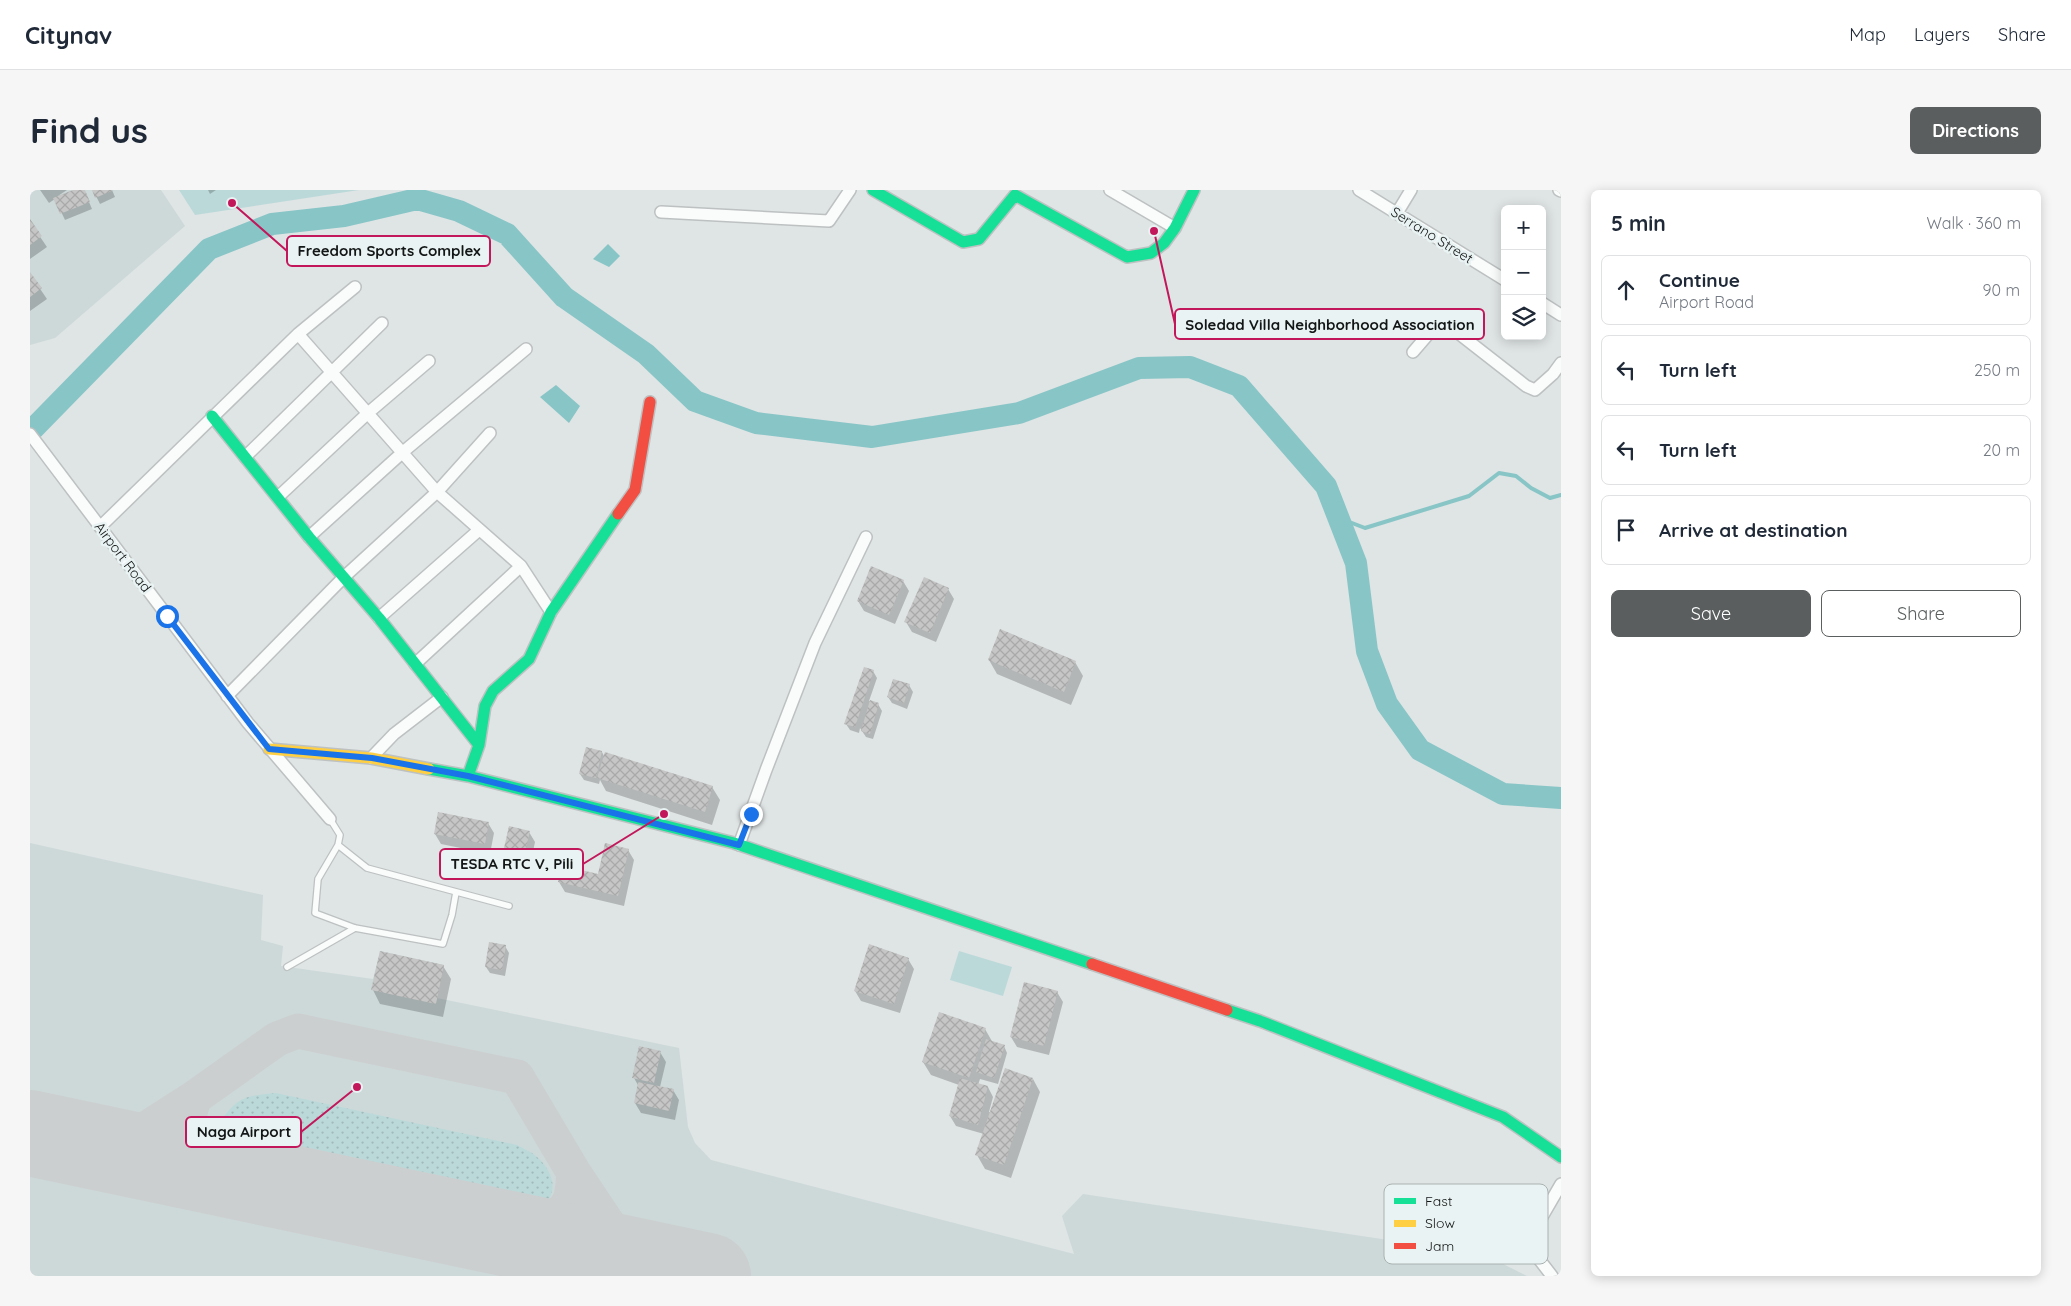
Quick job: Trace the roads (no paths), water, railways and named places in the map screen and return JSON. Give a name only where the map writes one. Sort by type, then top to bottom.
[{"type":"street","points":[[661,212],[829,221],[850,190]]},
{"type":"street","points":[[872,190],[963,242],[979,239],[1011,193],[1127,257],[1151,253],[1164,244],[1175,228],[1194,190]]},
{"type":"street","points":[[1110,190],[1175,228]]},
{"type":"street","name":"Serrano Street","points":[[1359,190],[1501,278]]},
{"type":"street","points":[[1397,213],[1411,190]]},
{"type":"street","points":[[100,527],[298,334],[355,287]]},
{"type":"street","points":[[1546,306],[1561,315]]},
{"type":"street","points":[[1413,352],[1438,323],[1444,322],[1526,386],[1535,390],[1553,374],[1561,363]]},
{"type":"street","points":[[245,457],[382,324]]},
{"type":"street","points":[[298,334],[438,492],[521,566],[551,612]]},
{"type":"street","points":[[309,537],[402,452],[526,348]]},
{"type":"street","points":[[278,497],[368,413],[429,361]]},
{"type":"street","points":[[468,776],[479,745],[485,706],[493,691],[529,659],[551,612],[635,490],[650,402]]},
{"type":"street","points":[[212,416],[309,537],[379,618],[479,745]]},
{"type":"street","points":[[227,696],[344,577],[438,492],[490,433]]},
{"type":"street","name":"Airport Road","points":[[30,434],[227,696],[269,749],[330,818]]},
{"type":"street","points":[[379,618],[479,530]]},
{"type":"street","points":[[739,845],[815,643],[866,537]]},
{"type":"street","points":[[416,664],[521,566]]},
{"type":"street","points":[[372,758],[394,734],[442,696]]},
{"type":"street","points":[[269,749],[372,758],[468,776],[739,845],[1260,1021],[1503,1116],[1561,1157]]},
{"type":"street","points":[[1548,1206],[1561,1184]]},
{"type":"street","points":[[1543,1264],[1552,1276]]},
{"type":"lane","points":[[330,818],[340,835],[338,845],[318,879],[316,913],[355,928],[443,944],[452,915],[456,892]]},
{"type":"lane","points":[[338,845],[367,868],[509,906]]},
{"type":"lane","points":[[287,967],[355,928]]},
{"type":"water","points":[[608,244],[620,256],[609,267],[593,259]]},
{"type":"water","points":[[556,385],[580,406],[569,423],[540,397]]},
{"type":"waterway","points":[[32,430],[209,249],[272,224],[344,216],[417,199],[459,211],[507,234],[564,297],[646,354],[695,401],[756,423],[872,437],[1019,413],[1139,368],[1190,367],[1239,386],[1326,486],[1356,563],[1367,651],[1387,704],[1420,750],[1503,794],[1561,798]]},
{"type":"waterway","points":[[1339,518],[1365,528],[1469,496],[1499,473],[1516,476],[1531,488],[1550,498],[1561,495]]},
{"type":"place","name":"Freedom Sports Complex","points":[[232,203]]},
{"type":"place","name":"Soledad Villa Neighborhood Association","points":[[1154,231]]},
{"type":"place","name":"TESDA RTC V, Pili","points":[[664,814]]},
{"type":"place","name":"Naga Airport","points":[[357,1087]]}]
